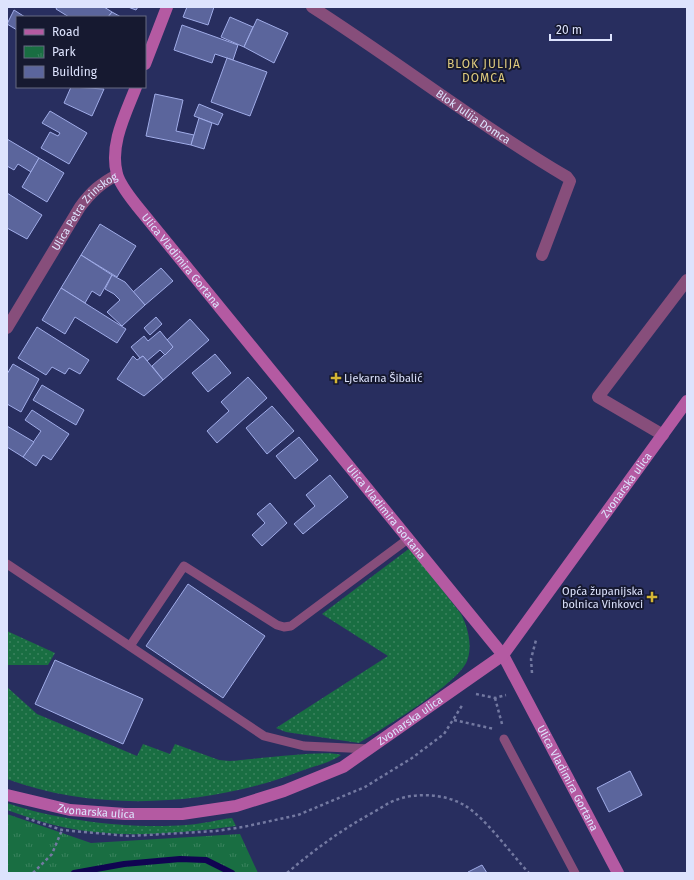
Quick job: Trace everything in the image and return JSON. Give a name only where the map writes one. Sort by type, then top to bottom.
[{"type":"main road","points":[[146,61],[167,7]]},
{"type":"main road","name":"Ulica Petra Zrinskog","points":[[117,175],[115,161],[118,132],[136,88]]},
{"type":"main road","name":"Ulica Vladimira Gortana","points":[[117,175],[137,206],[503,655],[614,872]]},
{"type":"main road","name":"Zvonarska ulica","points":[[7,795],[70,810],[125,814],[182,814],[236,806],[284,791],[343,767],[503,655],[687,401]]},
{"type":"street","name":"Blok Julija Domca","points":[[312,7],[379,50],[469,114],[568,177],[570,181],[542,255]]},
{"type":"street","name":"Ulica Petra Zrinskog","points":[[7,328],[90,193],[101,183],[117,175]]},
{"type":"street","points":[[663,435],[598,397],[687,280]]},
{"type":"lane","points":[[130,646],[184,566],[277,625],[284,627],[291,626],[408,539]]},
{"type":"lane","points":[[7,564],[264,736],[304,746],[370,749]]},
{"type":"lane","points":[[504,739],[575,873]]},
{"type":"path","points":[[454,720],[492,730],[498,729]]},
{"type":"path","points":[[288,873],[321,845],[395,800],[411,796],[429,795],[446,798],[464,805],[478,816],[529,873]]},
{"type":"path","points":[[33,873],[52,854],[62,830]]},
{"type":"green space","points":[[410,548],[464,619],[468,631],[470,650],[467,661],[461,671],[450,682],[418,705],[359,743],[286,732],[276,728],[388,656],[322,614]]},
{"type":"green space","points":[[7,631],[55,653],[48,665],[7,665]]},
{"type":"green space","points":[[7,687],[37,714],[137,756],[143,744],[170,754],[175,744],[219,760],[230,761],[320,753],[333,753],[341,755],[327,762],[267,783],[231,792],[193,798],[155,801],[116,801],[79,797],[42,790],[7,779]]},
{"type":"green space","points":[[7,803],[49,815],[119,825],[165,826],[192,824],[232,818],[236,826],[168,833],[99,833],[76,830],[36,820],[7,810]]},
{"type":"green space","points":[[7,814],[91,843],[240,834],[258,873],[7,873]]},
{"type":"building","points":[[57,7],[104,7],[112,12],[109,16],[67,16],[56,9]]},
{"type":"building","points":[[128,7],[138,7],[136,10]]},
{"type":"building","points":[[187,7],[214,7],[208,25],[183,17]]},
{"type":"building","points":[[14,10],[23,16],[16,16],[16,29],[7,24]]},
{"type":"building","points":[[112,12],[119,16],[109,16]]},
{"type":"building","points":[[230,17],[253,27],[244,47],[221,37]]},
{"type":"building","points":[[257,19],[288,33],[274,63],[244,47]]},
{"type":"building","points":[[182,25],[238,45],[233,60],[215,54],[212,63],[174,50]]},
{"type":"building","points":[[227,58],[267,72],[250,116],[211,102]]},
{"type":"building","points":[[71,88],[104,89],[92,116],[64,103]]},
{"type":"building","points":[[155,94],[183,100],[176,131],[194,135],[191,145],[146,136]]},
{"type":"building","points":[[199,104],[223,114],[218,125],[194,116]]},
{"type":"building","points":[[50,111],[87,133],[69,164],[41,148],[50,132],[58,136],[60,133],[42,123]]},
{"type":"building","points":[[199,118],[212,123],[204,149],[191,145]]},
{"type":"building","points":[[7,139],[39,158],[31,172],[18,164],[14,170],[7,166]]},
{"type":"building","points":[[39,158],[64,173],[47,202],[22,187]]},
{"type":"building","points":[[7,193],[42,215],[27,239],[7,228]]},
{"type":"building","points":[[100,224],[136,246],[117,277],[81,255]]},
{"type":"building","points":[[81,255],[112,275],[100,296],[92,291],[85,303],[61,288]]},
{"type":"building","points":[[161,268],[173,281],[145,305],[133,292]]},
{"type":"building","points":[[112,275],[125,282],[145,305],[122,326],[107,312],[120,300],[114,294],[105,289]]},
{"type":"building","points":[[61,288],[126,329],[117,343],[75,317],[65,334],[42,320]]},
{"type":"building","points":[[156,317],[162,324],[150,335],[144,328]]},
{"type":"building","points":[[190,319],[209,340],[163,380],[152,366],[173,347],[167,340]]},
{"type":"building","points":[[37,327],[89,360],[80,374],[69,368],[65,374],[52,367],[46,375],[18,358]]},
{"type":"building","points":[[160,331],[173,347],[165,355],[160,350],[147,361],[143,356],[140,358],[131,347],[144,336],[148,341]]},
{"type":"building","points":[[215,354],[231,373],[208,392],[192,373]]},
{"type":"building","points":[[133,356],[137,360],[143,356],[163,380],[144,396],[117,379]]},
{"type":"building","points":[[13,364],[39,379],[21,412],[7,404],[7,374]]},
{"type":"building","points":[[248,377],[267,398],[217,443],[207,431],[229,411],[221,402]]},
{"type":"building","points":[[42,385],[84,410],[76,425],[33,400]]},
{"type":"building","points":[[272,406],[294,431],[267,454],[246,428]]},
{"type":"building","points":[[32,410],[69,434],[51,460],[43,455],[36,466],[23,457],[41,431],[25,420]]},
{"type":"building","points":[[7,426],[34,442],[23,457],[7,447]]},
{"type":"building","points":[[299,437],[318,460],[295,479],[276,456]]},
{"type":"building","points":[[330,475],[348,497],[303,534],[294,524],[315,506],[306,495]]},
{"type":"building","points":[[270,503],[287,523],[262,546],[252,535],[265,523],[257,514]]},
{"type":"building","points":[[188,584],[265,636],[223,698],[146,646]]},
{"type":"building","points":[[55,660],[143,699],[123,744],[35,704]]},
{"type":"building","points":[[630,771],[642,795],[609,812],[597,788]]},
{"type":"building","points":[[482,865],[487,873],[468,873],[468,872]]},
{"type":"waterway","points":[[74,873],[124,864],[180,859],[206,860],[232,873]]},
{"type":"place","name":"Ljekarna Šibalić","points":[[336,378]]},
{"type":"place","name":"Opća županijska bolnica Vinkovci","points":[[652,597]]},
{"type":"district","name":"BLOK JULIJA DOMCA","points":[[484,71]]}]
